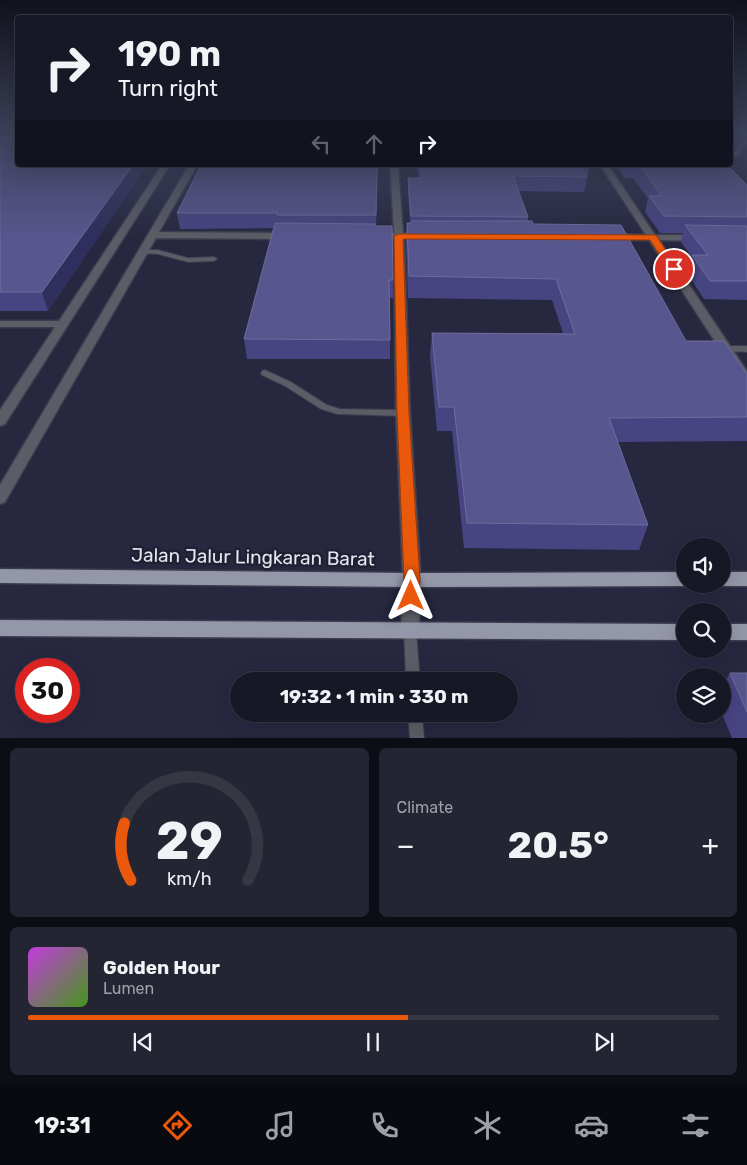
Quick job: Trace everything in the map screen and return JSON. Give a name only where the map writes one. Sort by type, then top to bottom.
[{"type":"main road","name":"Jalan Jalur Lingkaran Barat","points":[[0,576],[412,580],[676,579]]},
{"type":"main road","points":[[731,579],[747,579]]},
{"type":"main road","points":[[0,628],[676,632]]},
{"type":"main road","points":[[731,632],[747,632]]},
{"type":"street","points":[[0,421],[163,169]]},
{"type":"street","points":[[0,498],[190,169]]},
{"type":"street","points":[[394,169],[399,236],[403,413],[412,580],[410,630]]},
{"type":"street","points":[[607,169],[747,380]]},
{"type":"street","points":[[152,235],[300,236]]},
{"type":"street","points":[[369,236],[428,236]]},
{"type":"street","points":[[604,237],[709,238]]},
{"type":"street","points":[[0,324],[62,324]]},
{"type":"lane","points":[[141,252],[158,252],[188,260],[214,260]]},
{"type":"lane","points":[[726,349],[747,349]]},
{"type":"lane","points":[[265,373],[288,384],[324,407],[340,412],[403,413]]},
{"type":"lane","points":[[410,630],[412,672]]},
{"type":"lane","points":[[416,722],[417,738]]},
{"type":"shaded area","points":[[0,169],[747,169],[747,737],[0,738]]},
{"type":"building","points":[[0,169],[130,169],[42,292],[0,292]]},
{"type":"building","points":[[199,169],[377,169],[376,215],[177,213]]},
{"type":"building","points":[[421,169],[583,169],[587,177],[513,176],[528,217],[411,216],[408,178],[422,178]]},
{"type":"building","points":[[642,169],[731,169],[747,185],[747,217],[664,216],[649,196],[662,196]]},
{"type":"building","points":[[412,221],[532,221],[533,224],[621,225],[686,341],[724,341],[747,374],[747,417],[609,418],[648,525],[467,523],[454,407],[439,407],[432,333],[575,334],[556,279],[409,276],[407,223],[412,223]]},
{"type":"building","points":[[275,223],[375,224],[375,226],[392,226],[393,280],[389,280],[390,340],[244,339]]},
{"type":"building","points":[[685,225],[747,226],[747,281],[710,281],[692,255],[708,255]]},
{"type":"building","points":[[731,673],[747,673],[747,712],[731,675]]},
{"type":"route","points":[[411,596],[412,580],[403,413],[399,236],[653,237],[674,269]]}]
